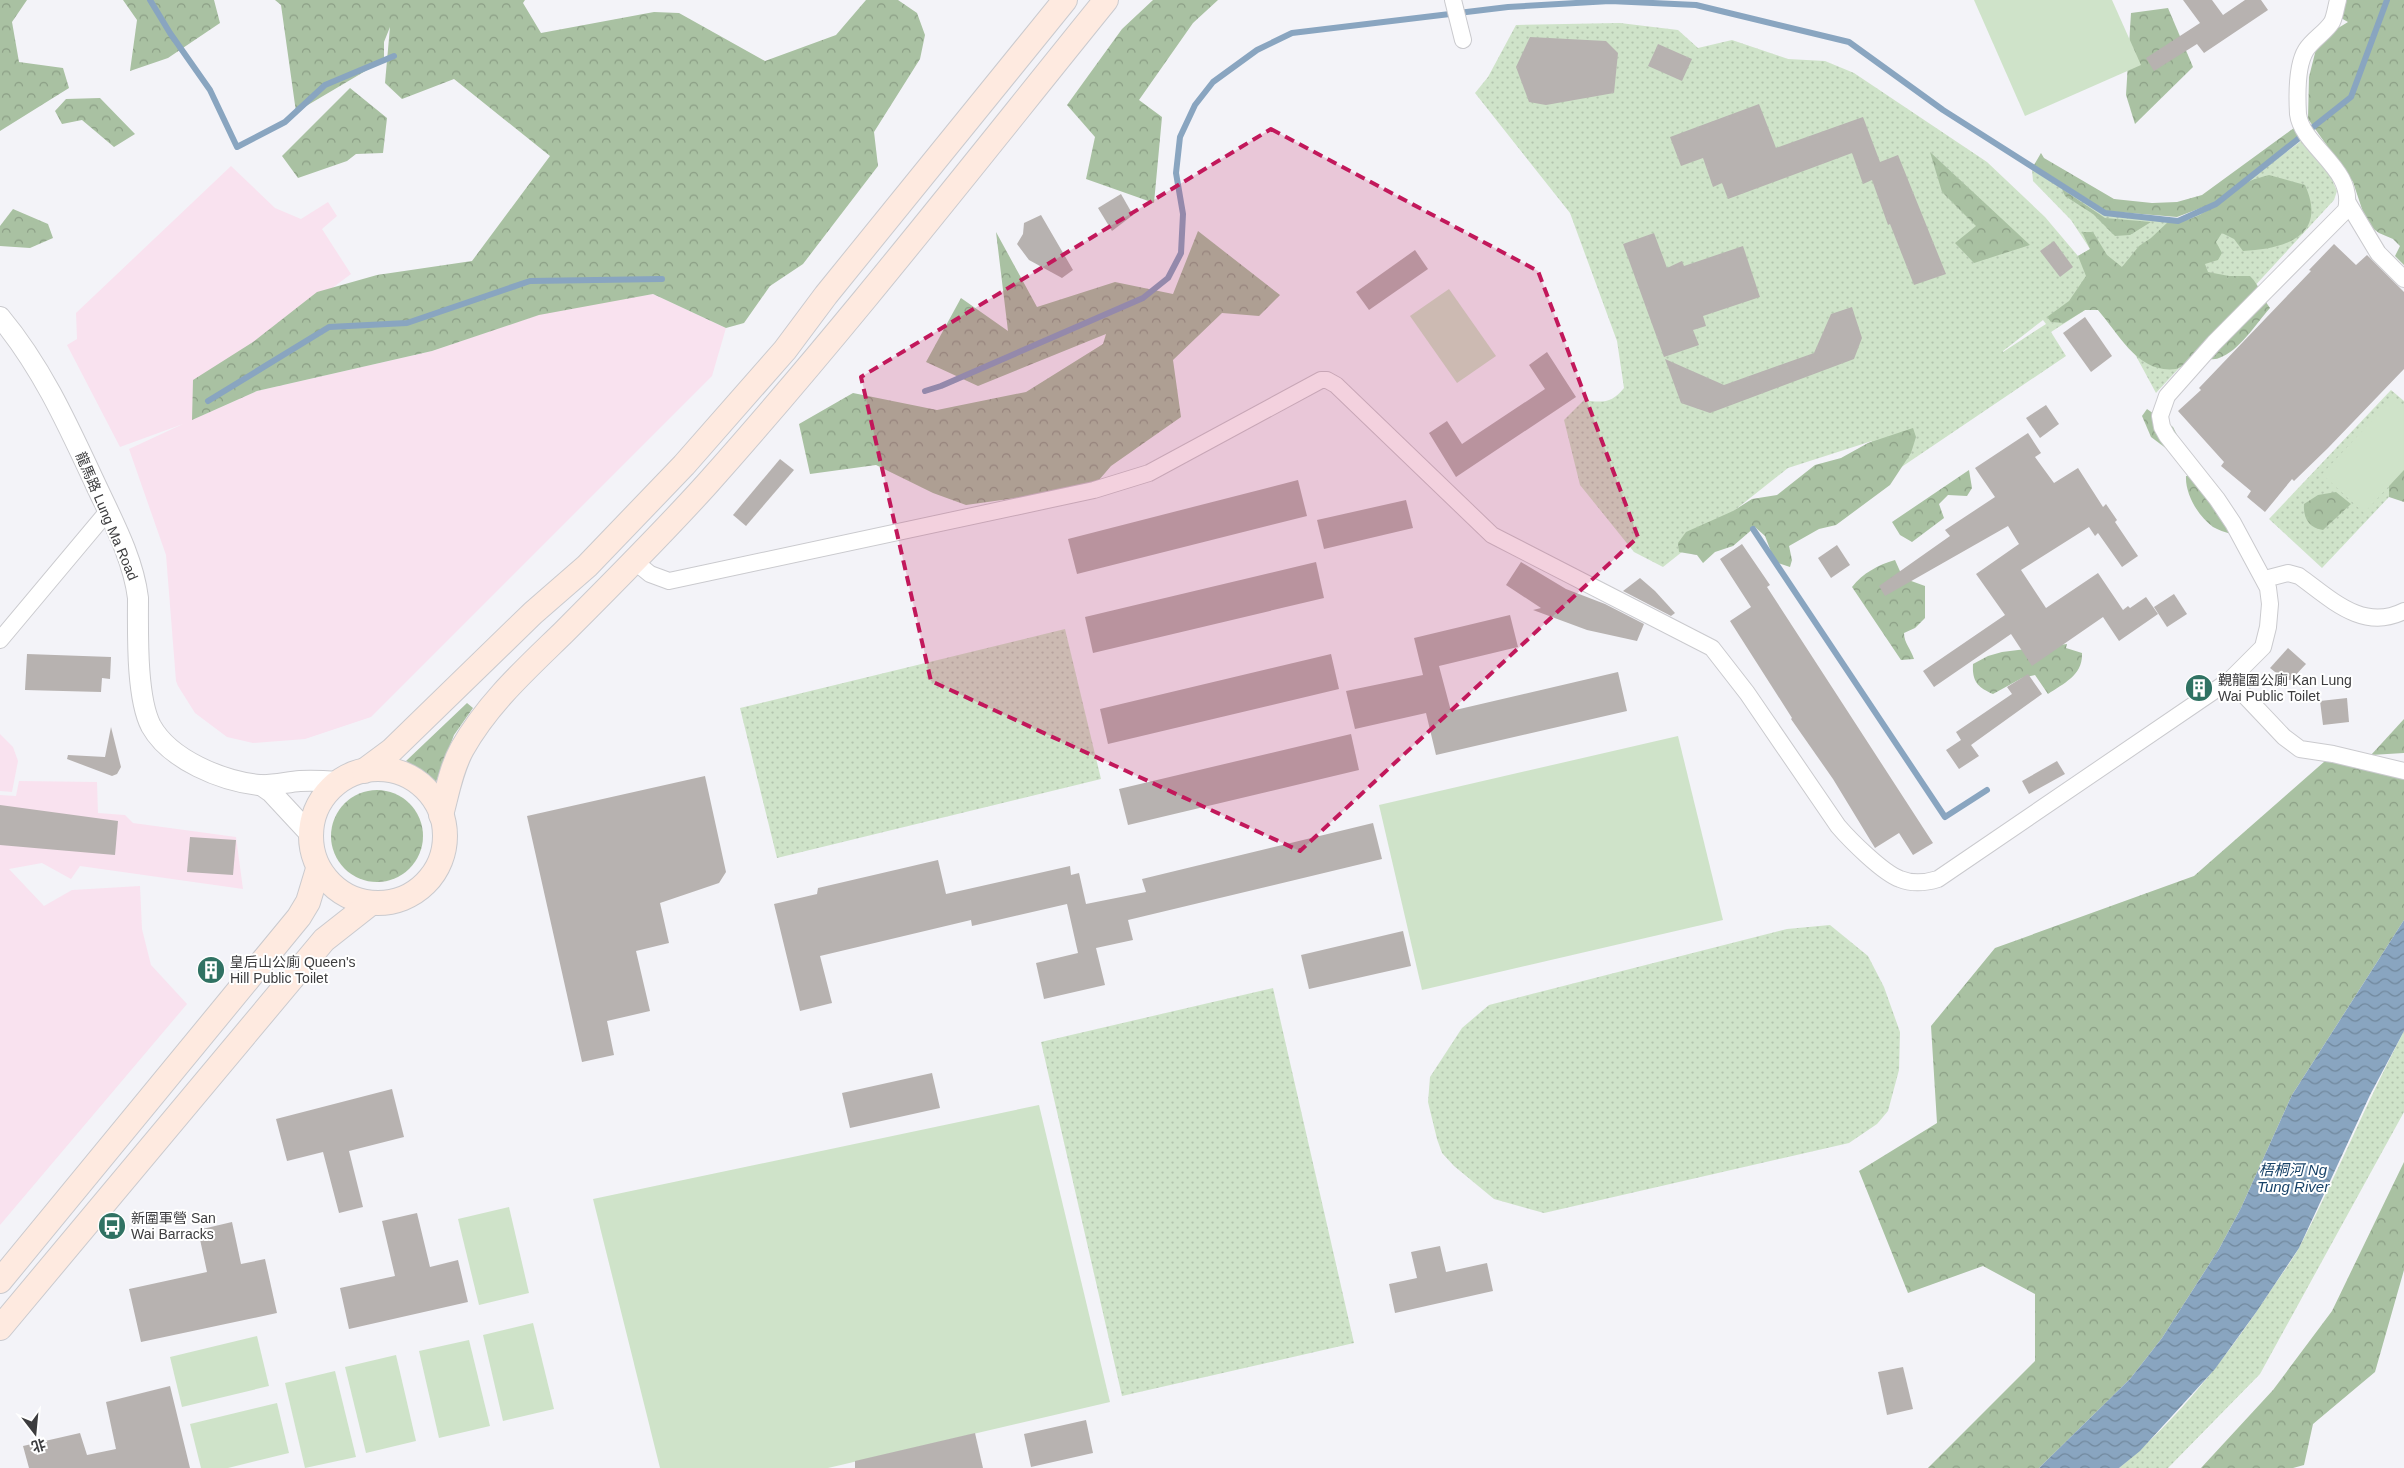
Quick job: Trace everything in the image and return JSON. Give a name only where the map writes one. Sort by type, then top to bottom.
[{"type":"main road","points":[[364,771],[387,770],[408,776],[426,790],[441,815],[445,832],[444,848],[433,874],[420,888],[403,898],[389,902],[371,903],[357,900],[341,893],[328,882],[318,869],[312,854],[310,834],[319,803],[339,782],[364,771],[391,750],[533,612],[587,566],[684,464],[785,350],[826,295],[1065,0]]},
{"type":"main road","points":[[441,815],[451,775],[462,750],[486,713],[513,681],[634,561],[706,485],[808,366],[1106,0]]},
{"type":"main road","points":[[0,1281],[299,917],[308,902],[318,869]]},
{"type":"main road","points":[[0,1328],[324,940],[371,903]]},
{"type":"street","points":[[1453,0],[1463,40]]},
{"type":"street","points":[[2338,0],[2330,25],[2313,40],[2304,52],[2300,66],[2298,104],[2302,126],[2345,184],[2348,203],[2378,254],[2404,279]]},
{"type":"street","points":[[634,561],[650,574],[669,581],[1094,490],[1149,474],[1305,388],[1321,380],[1327,380],[1336,385],[1492,535],[1712,648],[1747,693],[1838,826],[1852,843],[1898,879],[1924,883],[1938,879],[2230,680],[2263,647],[2268,627],[2270,604],[2265,579],[2217,499],[2162,427],[2160,416],[2163,403],[2214,343],[2338,221],[2346,210],[2348,203]]},
{"type":"street","name":"龍馬路 Lung Ma Road","points":[[0,317],[26,350],[46,382],[108,511],[136,583],[142,696],[152,728],[182,759],[201,769],[235,781],[260,785],[307,781],[339,782]]},
{"type":"street","points":[[0,640],[108,511]]},
{"type":"street","points":[[2265,579],[2288,573],[2299,576],[2356,615],[2373,618],[2388,617],[2404,611]]},
{"type":"street","points":[[2230,680],[2284,737],[2300,749],[2333,754],[2404,771]]},
{"type":"street","points":[[260,785],[271,792],[310,834]]},
{"type":"highlighted area","points":[[1271,129],[1538,271],[1638,537],[1300,851],[931,681],[861,377]]},
{"type":"shaded area","points":[[231,166],[275,208],[301,219],[328,202],[337,216],[322,229],[351,274],[303,310],[192,420],[257,391],[432,351],[550,311],[653,294],[726,328],[712,376],[371,717],[305,739],[253,743],[227,737],[195,713],[178,686],[176,681],[166,555],[129,449],[183,424],[120,447],[67,345],[77,339],[76,313]]},
{"type":"shaded area","points":[[0,734],[13,747],[18,761],[12,792],[0,791]]},
{"type":"shaded area","points":[[19,781],[97,782],[98,813],[125,815],[133,823],[236,837],[243,889],[80,866],[71,879],[42,863],[9,869],[44,906],[72,890],[140,886],[142,929],[151,965],[187,1004],[0,1225],[0,795],[16,796]]},
{"type":"green space","points":[[0,0],[27,0],[12,22],[19,62],[63,68],[69,88],[0,131]]},
{"type":"green space","points":[[123,0],[214,0],[220,23],[168,58],[130,71],[137,20]]},
{"type":"green space","points":[[275,0],[525,0],[523,3],[541,33],[654,12],[679,13],[765,61],[836,35],[866,0],[898,0],[917,13],[925,35],[920,59],[874,132],[878,166],[803,264],[770,286],[744,323],[726,328],[653,294],[539,315],[432,351],[257,391],[192,420],[193,380],[253,342],[317,292],[377,275],[472,261],[550,156],[454,79],[402,99],[385,83],[390,27],[384,42],[384,60],[296,112],[281,5]]},
{"type":"green space","points":[[1153,0],[1218,0],[1193,23],[1139,100],[1162,117],[1154,203],[1086,179],[1095,137],[1067,105],[1122,29]]},
{"type":"green space","points":[[1974,0],[2112,0],[2141,65],[2025,116]]},
{"type":"green space","points":[[2334,0],[2404,0],[2404,265],[2395,256],[2400,246],[2393,239],[2379,233],[2367,224],[2353,182],[2308,119],[2309,77],[2317,45],[2330,33],[2348,22],[2332,13]]},
{"type":"green space","points":[[2168,8],[2193,67],[2135,124],[2126,95],[2131,13]]},
{"type":"green space","points":[[1620,23],[1678,30],[1698,48],[1732,40],[1788,59],[1825,61],[1854,73],[1987,162],[2045,217],[2078,256],[2090,249],[2071,220],[2033,181],[2032,170],[2105,215],[2179,221],[2216,205],[2301,141],[2330,175],[2337,191],[2334,200],[2156,393],[2136,356],[2098,310],[2085,310],[2051,332],[2066,356],[1789,543],[1872,441],[1788,468],[1663,567],[1634,552],[1580,485],[1564,420],[1584,400],[1607,401],[1615,397],[1624,388],[1617,341],[1570,213],[1475,93],[1488,77],[1516,25]],"holes":[[[2043,320],[2046,324],[2003,352]]]},
{"type":"green space","points":[[350,88],[387,118],[383,153],[356,154],[347,161],[298,178],[282,156]]},
{"type":"green space","points":[[100,98],[135,134],[114,147],[82,120],[62,124],[55,111],[66,99]]},
{"type":"green space","points":[[2294,128],[2299,139],[2214,203],[2177,217],[2106,211],[2034,165],[2041,153],[2044,158],[2114,199],[2152,203],[2177,202],[2202,195]]},
{"type":"green space","points":[[1930,152],[2030,245],[1974,263],[1955,243],[1976,226],[1942,192]]},
{"type":"green space","points":[[2269,175],[2305,185],[2311,202],[2311,217],[2307,228],[2298,236],[2287,243],[2274,247],[2243,251],[2234,239],[2222,233],[2216,242],[2222,253],[2218,260],[2205,264],[2208,272],[2229,276],[2250,276],[2270,308],[2240,344],[2226,355],[2216,359],[2193,360],[2176,369],[2163,369],[2140,359],[2122,341],[2098,310],[2085,310],[2064,323],[2051,322],[2047,317],[2069,301],[2086,276],[2078,256],[2090,249],[2082,232],[2093,232],[2107,255],[2122,267],[2139,246],[2151,238],[2169,221],[2181,221],[2202,214],[2250,181]]},
{"type":"green space","points":[[2062,189],[2105,218],[2151,222],[2130,235],[2115,236],[2093,214],[2065,196]]},
{"type":"green space","points":[[13,209],[48,224],[53,238],[30,248],[0,246],[0,226]]},
{"type":"green space","points":[[1198,231],[1280,295],[1259,316],[1222,313],[1173,360],[1181,417],[1111,466],[1093,487],[966,505],[933,493],[876,465],[810,474],[799,424],[853,393],[937,410],[1026,392],[1103,344],[1106,334],[978,386],[926,362],[961,298],[1008,331],[996,232],[1037,307],[1115,282],[1173,294]]},
{"type":"green space","points":[[1449,289],[1496,356],[1457,383],[1410,316]]},
{"type":"green space","points":[[2391,390],[2404,401],[2404,481],[2322,568],[2269,519]]},
{"type":"green space","points":[[2393,398],[2404,408],[2404,470],[2364,513],[2322,474]]},
{"type":"green space","points":[[2147,409],[2173,427],[2179,439],[2171,452],[2151,437],[2142,416]]},
{"type":"green space","points":[[1913,428],[1916,437],[1911,453],[1890,485],[1836,525],[1819,529],[1789,546],[1792,560],[1790,567],[1775,562],[1765,536],[1755,527],[1733,546],[1715,552],[1703,563],[1697,555],[1679,552],[1678,543],[1686,532],[1733,511],[1752,499],[1777,495],[1815,465],[1841,458],[1868,443]]},
{"type":"green space","points":[[2404,463],[2404,502],[2389,497],[2389,473]]},
{"type":"green space","points":[[1969,470],[1972,488],[1967,496],[1948,495],[1939,504],[1944,518],[1912,542],[1900,535],[1892,522]]},
{"type":"green space","points":[[2186,476],[2209,476],[2231,534],[2213,527],[2202,517],[2190,497]]},
{"type":"green space","points":[[2336,492],[2351,504],[2323,530],[2311,525],[2306,518],[2304,504],[2318,495]]},
{"type":"green space","points":[[1895,560],[1903,578],[1925,586],[1925,618],[1915,628],[1904,633],[1905,640],[1914,659],[1901,660],[1852,587],[1871,570]]},
{"type":"green space","points":[[1065,629],[1101,779],[777,858],[740,708]]},
{"type":"green space","points":[[2067,644],[2066,648],[2082,653],[2079,667],[2071,678],[2048,694],[2035,675],[2022,678],[1993,694],[1983,689],[1975,680],[1973,664],[1988,656],[2002,652]]},
{"type":"green space","points":[[467,703],[473,708],[454,735],[436,782],[429,775],[406,761]]},
{"type":"green space","points":[[2404,719],[2404,753],[2371,755]]},
{"type":"green space","points":[[1678,736],[1723,920],[1422,990],[1379,805]]},
{"type":"green space","points":[[2333,754],[2404,771],[2404,920],[2292,1095],[2241,1208],[2219,1249],[2162,1338],[2130,1379],[2039,1468],[1928,1468],[2035,1361],[2035,1294],[1983,1266],[1908,1293],[1859,1171],[1937,1123],[1931,1026],[1995,948],[2194,876]]},
{"type":"green space","points":[[377,790],[395,794],[409,804],[419,818],[423,836],[419,854],[409,868],[395,878],[377,882],[359,878],[345,868],[335,854],[331,836],[335,818],[345,804],[359,794]]},
{"type":"green space","points":[[1830,925],[1868,956],[1884,987],[1900,1032],[1899,1070],[1888,1111],[1877,1124],[1849,1143],[1544,1213],[1494,1199],[1454,1166],[1442,1153],[1428,1102],[1430,1077],[1462,1028],[1489,1005],[1787,929]]},
{"type":"green space","points":[[1273,988],[1354,1343],[1122,1396],[1041,1042]]},
{"type":"green space","points":[[2404,1031],[2404,1112],[2260,1374],[2168,1468],[2119,1468],[2182,1408],[2238,1338],[2290,1263],[2314,1219]]},
{"type":"green space","points":[[1039,1105],[1110,1402],[828,1468],[660,1468],[593,1199]]},
{"type":"green space","points":[[2404,1162],[2404,1270],[2375,1372],[2313,1424],[2304,1465],[2293,1468],[2201,1468],[2273,1390],[2332,1311]]},
{"type":"green space","points":[[509,1207],[529,1293],[479,1305],[458,1219]]},
{"type":"green space","points":[[533,1323],[554,1409],[503,1421],[483,1335]]},
{"type":"green space","points":[[257,1336],[269,1386],[182,1407],[170,1357]]},
{"type":"green space","points":[[469,1340],[490,1426],[439,1438],[419,1351]]},
{"type":"green space","points":[[396,1355],[416,1441],[366,1453],[345,1367]]},
{"type":"green space","points":[[335,1371],[356,1457],[305,1468],[285,1383]]},
{"type":"green space","points":[[277,1403],[289,1453],[228,1468],[201,1468],[190,1424]]},
{"type":"water","name":"梧桐河 Ng Tung River","points":[[2404,920],[2404,1031],[2370,1095],[2299,1248],[2215,1369],[2140,1451],[2119,1468],[2039,1468],[2130,1379],[2162,1338],[2219,1249],[2241,1208],[2292,1095]]},
{"type":"building","points":[[2183,0],[2212,0],[2223,15],[2245,0],[2261,0],[2268,10],[2204,53],[2197,44],[2154,71],[2146,58],[2200,23]]},
{"type":"building","points":[[1530,37],[1606,41],[1618,53],[1614,93],[1546,105],[1529,102],[1516,67]]},
{"type":"building","points":[[1658,44],[1692,59],[1682,81],[1648,66]]},
{"type":"building","points":[[1759,104],[1776,148],[1863,117],[1880,162],[1898,155],[1946,274],[1914,285],[1890,224],[1888,225],[1872,180],[1863,184],[1852,153],[1728,199],[1722,183],[1713,187],[1703,158],[1681,166],[1670,137]]},
{"type":"building","points":[[1121,194],[1133,215],[1112,231],[1098,208]]},
{"type":"building","points":[[1041,215],[1073,270],[1062,278],[1029,260],[1017,244],[1023,234],[1024,223]]},
{"type":"building","points":[[1654,233],[1667,268],[1682,261],[1684,266],[1743,246],[1760,297],[1703,316],[1706,326],[1693,330],[1699,345],[1664,357],[1623,244]]},
{"type":"building","points":[[2054,241],[2073,267],[2060,277],[2040,251]]},
{"type":"building","points":[[2334,244],[2356,265],[2367,255],[2404,292],[2404,369],[2328,448],[2294,481],[2292,479],[2265,512],[2247,497],[2251,491],[2221,466],[2224,462],[2178,411],[2201,390],[2199,388],[2311,271],[2309,270]]},
{"type":"building","points":[[1415,250],[1428,269],[1369,310],[1356,292]]},
{"type":"building","points":[[1852,307],[1862,338],[1854,359],[1710,413],[1681,403],[1665,359],[1724,385],[1814,353],[1831,314]]},
{"type":"building","points":[[2085,317],[2112,356],[2091,372],[2063,333]]},
{"type":"building","points":[[1547,352],[1576,397],[1456,477],[1429,433],[1447,421],[1462,444],[1545,389],[1529,365]]},
{"type":"building","points":[[2046,405],[2059,424],[2040,438],[2026,418]]},
{"type":"building","points":[[2028,433],[2041,453],[2035,457],[2054,483],[2078,468],[2103,507],[2106,504],[2117,520],[2115,522],[2138,556],[2122,567],[2098,533],[2095,536],[2089,527],[2021,570],[2046,608],[2098,573],[2123,610],[2128,606],[2130,608],[2146,597],[2158,614],[2119,641],[2103,617],[2032,666],[2011,634],[1934,687],[1923,671],[2005,615],[1976,574],[2019,544],[2008,526],[1885,596],[1879,586],[1950,536],[1945,530],[1995,497],[1975,468]]},
{"type":"building","points":[[780,459],[794,470],[746,526],[733,515]]},
{"type":"building","points":[[1298,480],[1307,516],[1077,574],[1068,539]]},
{"type":"building","points":[[1406,500],[1413,528],[1324,549],[1317,520]]},
{"type":"building","points":[[1742,544],[1770,585],[1767,587],[1933,843],[1913,855],[1899,833],[1875,848],[1833,779],[1791,719],[1730,621],[1751,607],[1720,559]]},
{"type":"building","points":[[1837,545],[1850,565],[1831,578],[1818,558]]},
{"type":"building","points":[[1316,562],[1324,598],[1093,653],[1085,617]]},
{"type":"building","points":[[1521,562],[1566,589],[1605,604],[1644,624],[1637,641],[1587,630],[1533,610],[1541,608],[1506,585]]},
{"type":"building","points":[[1640,578],[1675,613],[1671,616],[1623,591]]},
{"type":"building","points":[[2174,594],[2187,614],[2167,627],[2154,607]]},
{"type":"building","points":[[1510,615],[1518,647],[1439,666],[1451,711],[1618,672],[1627,711],[1436,755],[1426,713],[1355,729],[1346,691],[1423,675],[1414,638]]},
{"type":"building","points":[[2288,648],[2306,664],[2291,680],[2285,680],[2270,668]]},
{"type":"building","points":[[27,654],[111,657],[110,679],[102,678],[101,692],[25,690]]},
{"type":"building","points":[[1331,654],[1339,689],[1108,744],[1100,709]]},
{"type":"building","points":[[2028,674],[2042,694],[1971,745],[1979,756],[1959,769],[1946,750],[1961,740],[1956,732],[2012,694],[2007,687]]},
{"type":"building","points":[[2347,698],[2349,722],[2323,725],[2320,701]]},
{"type":"building","points":[[111,727],[121,767],[117,774],[112,776],[67,759],[68,755],[105,757]]},
{"type":"building","points":[[1351,734],[1359,770],[1128,825],[1119,789]]},
{"type":"building","points":[[2057,761],[2065,774],[2029,794],[2022,781]]},
{"type":"building","points":[[705,776],[726,872],[719,883],[660,903],[669,943],[636,951],[650,1011],[607,1021],[614,1055],[582,1062],[527,816]]},
{"type":"building","points":[[0,805],[118,821],[115,855],[0,845]]},
{"type":"building","points":[[1373,823],[1382,859],[1128,920],[1133,940],[1096,948],[1105,985],[1044,999],[1036,963],[1078,953],[1067,904],[972,926],[971,920],[820,956],[832,1003],[800,1011],[774,904],[817,894],[818,888],[938,860],[946,894],[1070,866],[1071,875],[1079,873],[1086,904],[1146,892],[1142,879]]},
{"type":"building","points":[[190,837],[236,840],[233,875],[187,872]]},
{"type":"building","points":[[1403,931],[1411,966],[1309,989],[1301,955]]},
{"type":"building","points":[[932,1073],[940,1108],[850,1128],[842,1093]]},
{"type":"building","points":[[392,1089],[404,1137],[349,1151],[363,1207],[339,1213],[323,1152],[287,1161],[276,1119]]},
{"type":"building","points":[[417,1213],[430,1267],[458,1260],[468,1302],[349,1329],[340,1288],[395,1276],[382,1221]]},
{"type":"building","points":[[232,1222],[241,1264],[265,1259],[277,1313],[141,1342],[129,1289],[207,1272],[198,1230]]},
{"type":"building","points":[[1440,1246],[1446,1272],[1487,1263],[1493,1291],[1395,1313],[1389,1284],[1417,1278],[1411,1252]]},
{"type":"building","points":[[1903,1367],[1913,1409],[1887,1415],[1878,1372]]},
{"type":"building","points":[[170,1386],[190,1468],[29,1468],[23,1446],[80,1433],[87,1455],[116,1449],[106,1402]]},
{"type":"building","points":[[1086,1420],[1093,1453],[1031,1467],[1024,1434]]},
{"type":"building","points":[[975,1433],[983,1468],[855,1468],[855,1461]]},
{"type":"waterway","points":[[150,0],[170,33],[210,90],[237,147],[285,122],[325,85],[394,56]]},
{"type":"waterway","points":[[925,391],[941,386],[1143,298],[1168,278],[1181,253],[1183,214],[1176,173],[1180,137],[1195,105],[1213,82],[1257,50],[1292,33],[1508,7],[1610,1],[1696,5],[1849,42],[1943,110],[2105,213],[2178,221],[2216,204],[2351,97],[2387,0]]},
{"type":"waterway","points":[[208,401],[329,327],[407,323],[530,281],[662,279]]},
{"type":"waterway","points":[[1753,529],[1945,817],[1987,790]]},
{"type":"place","name":"覲龍圍公廁 Kan Lung Wai Public Toilet","points":[[2199,688]]},
{"type":"place","name":"皇后山公廁 Queen's Hill Public Toilet","points":[[211,970]]},
{"type":"place","name":"新圍軍營 San Wai Barracks","points":[[112,1226]]}]
